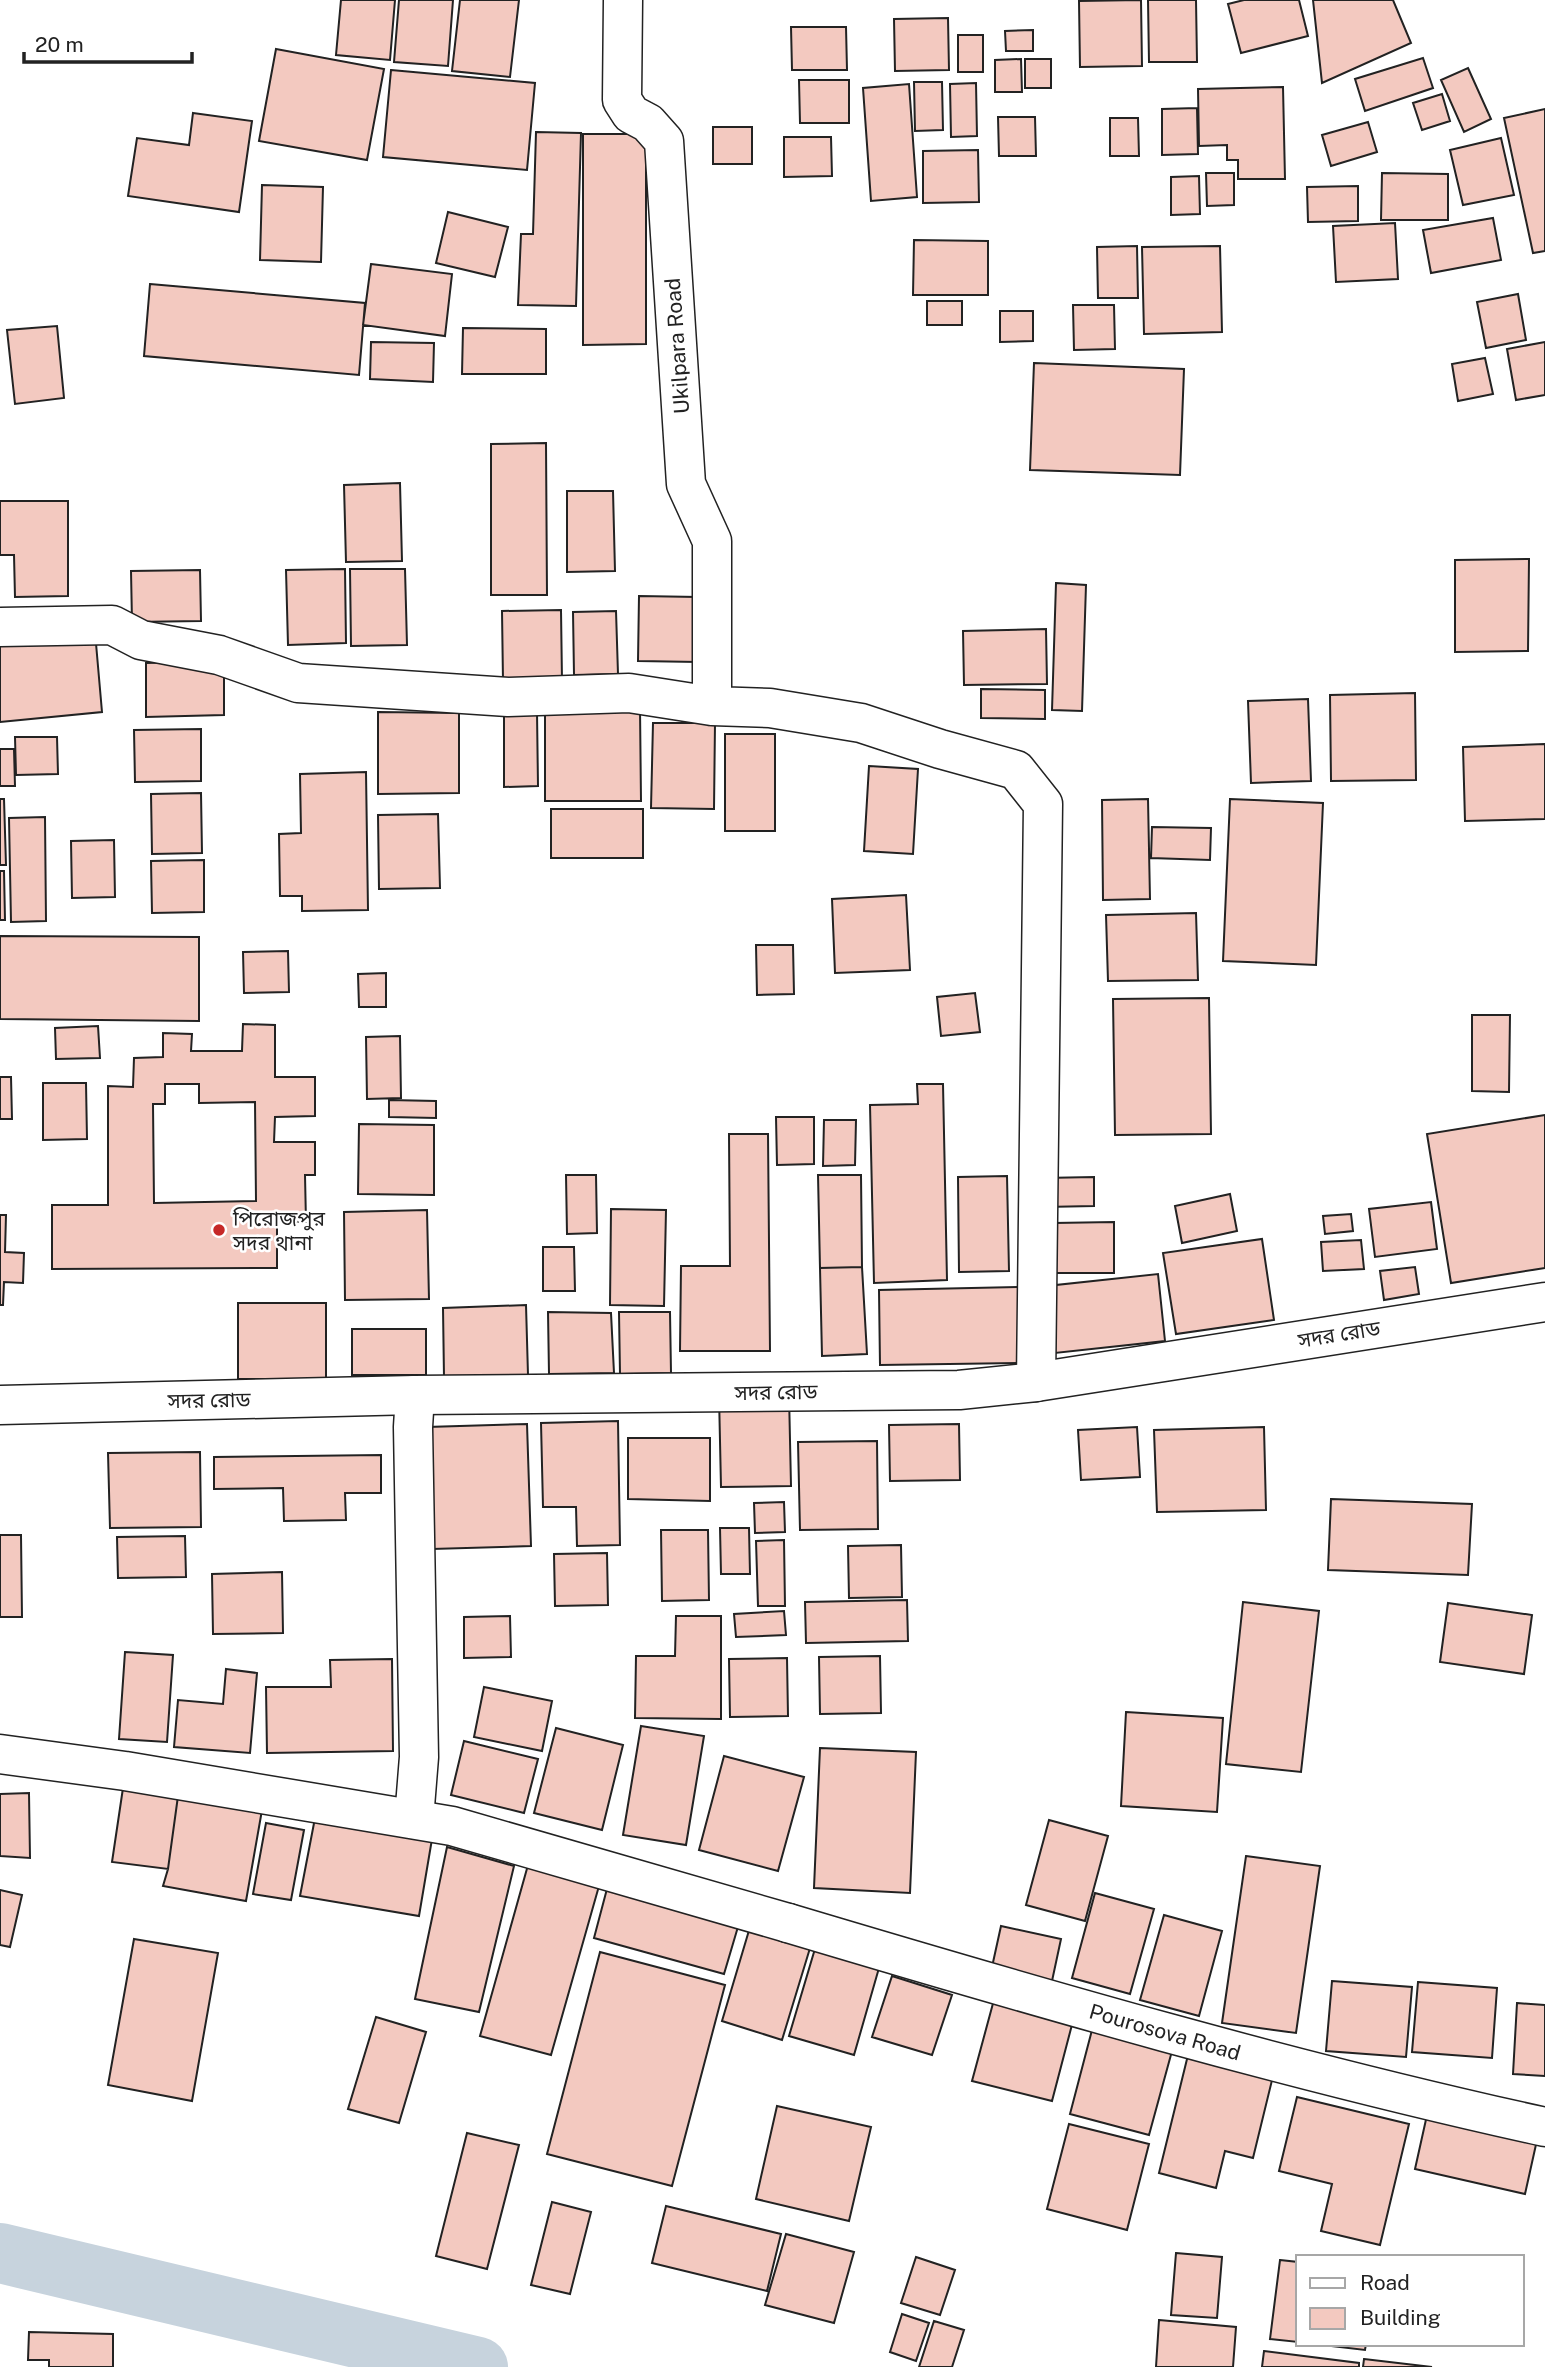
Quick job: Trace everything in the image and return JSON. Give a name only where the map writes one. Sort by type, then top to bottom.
[{"type":"street","name":"Ukilpara Road","points":[[623,0],[622,100],[631,114],[648,122],[664,141],[686,484],[712,541],[712,706]]},
{"type":"street","points":[[0,627],[112,625],[141,640],[219,655],[298,683],[508,697],[629,693],[712,706],[771,708],[861,723],[1016,770],[1043,804],[1036,1382]]},
{"type":"street","name":"সদর রোড","points":[[0,1405],[415,1395],[959,1390],[1036,1382],[1545,1302]]},
{"type":"street","points":[[414,1819],[419,1757],[413,1427],[415,1395]]},
{"type":"street","name":"Pourosova Road","points":[[0,1754],[125,1771],[452,1826],[1222,2049],[1447,2106],[1545,2127]]},
{"type":"building","points":[[341,0],[395,0],[390,60],[336,55]]},
{"type":"building","points":[[399,0],[453,0],[448,66],[394,62]]},
{"type":"building","points":[[460,0],[519,0],[510,77],[452,71]]},
{"type":"building","points":[[1141,0],[1142,66],[1080,67],[1079,1]]},
{"type":"building","points":[[1148,0],[1196,0],[1197,62],[1149,62]]},
{"type":"building","points":[[1244,0],[1299,0],[1308,36],[1241,53],[1228,4]]},
{"type":"building","points":[[1313,0],[1393,0],[1411,43],[1322,83]]},
{"type":"building","points":[[948,18],[949,70],[895,71],[894,19]]},
{"type":"building","points":[[791,27],[846,27],[847,70],[792,70]]},
{"type":"building","points":[[1033,30],[1033,51],[1006,51],[1005,31]]},
{"type":"building","points":[[958,35],[983,35],[983,72],[958,72]]},
{"type":"building","points":[[276,49],[384,69],[367,160],[259,141]]},
{"type":"building","points":[[1423,58],[1433,88],[1365,111],[1355,79]]},
{"type":"building","points":[[1021,59],[1022,92],[995,92],[995,60]]},
{"type":"building","points":[[1025,59],[1051,59],[1051,88],[1025,88]]},
{"type":"building","points":[[1468,68],[1491,119],[1464,132],[1441,80]]},
{"type":"building","points":[[391,70],[535,83],[527,170],[383,157]]},
{"type":"building","points":[[799,80],[849,80],[849,123],[800,123]]},
{"type":"building","points":[[914,82],[942,82],[943,130],[915,131]]},
{"type":"building","points":[[976,83],[977,136],[951,137],[950,84]]},
{"type":"building","points":[[909,84],[917,197],[871,201],[863,88]]},
{"type":"building","points":[[1283,87],[1285,179],[1238,179],[1238,160],[1227,160],[1227,145],[1199,146],[1198,89]]},
{"type":"building","points":[[1442,94],[1450,121],[1422,130],[1413,103]]},
{"type":"building","points":[[1197,108],[1198,154],[1162,155],[1162,109]]},
{"type":"building","points":[[1545,109],[1545,251],[1533,253],[1504,118]]},
{"type":"building","points":[[193,113],[252,121],[239,212],[128,196],[137,138],[189,145]]},
{"type":"building","points":[[998,117],[1035,117],[1036,156],[999,156]]},
{"type":"building","points":[[1110,118],[1138,118],[1139,156],[1110,156]]},
{"type":"building","points":[[1368,122],[1377,152],[1331,166],[1322,135]]},
{"type":"building","points":[[713,127],[752,127],[752,164],[713,164]]},
{"type":"building","points":[[536,132],[581,133],[576,306],[518,305],[521,234],[533,234]]},
{"type":"building","points":[[583,134],[646,134],[646,344],[583,345]]},
{"type":"building","points":[[784,137],[831,137],[832,176],[784,177]]},
{"type":"building","points":[[1501,138],[1514,195],[1463,205],[1450,150]]},
{"type":"building","points":[[978,150],[979,202],[923,203],[923,151]]},
{"type":"building","points":[[1206,173],[1234,173],[1234,205],[1207,206]]},
{"type":"building","points":[[1382,173],[1448,174],[1448,220],[1381,220]]},
{"type":"building","points":[[1199,176],[1200,214],[1171,215],[1171,177]]},
{"type":"building","points":[[262,185],[323,187],[321,262],[260,260]]},
{"type":"building","points":[[1358,186],[1358,221],[1308,222],[1307,187]]},
{"type":"building","points":[[448,212],[508,227],[495,277],[436,263]]},
{"type":"building","points":[[1493,218],[1501,260],[1431,273],[1423,230]]},
{"type":"building","points":[[1395,223],[1398,279],[1336,282],[1333,226]]},
{"type":"building","points":[[914,240],[988,241],[988,295],[913,295]]},
{"type":"building","points":[[1137,246],[1138,298],[1098,298],[1097,247]]},
{"type":"building","points":[[1220,246],[1222,332],[1144,334],[1142,247]]},
{"type":"building","points":[[371,264],[452,274],[445,336],[363,325]]},
{"type":"building","points":[[150,284],[365,303],[359,375],[144,356]]},
{"type":"building","points":[[1518,294],[1526,340],[1486,348],[1477,302]]},
{"type":"building","points":[[927,301],[962,301],[962,325],[927,325]]},
{"type":"building","points":[[1073,305],[1114,305],[1115,349],[1074,350]]},
{"type":"building","points":[[1000,311],[1033,311],[1033,341],[1000,342]]},
{"type":"building","points":[[57,326],[64,398],[15,404],[7,330]]},
{"type":"building","points":[[463,328],[546,329],[546,374],[462,374]]},
{"type":"building","points":[[371,342],[434,343],[433,382],[370,379]]},
{"type":"building","points":[[1545,342],[1545,395],[1516,400],[1507,349]]},
{"type":"building","points":[[1485,358],[1493,394],[1458,401],[1452,364]]},
{"type":"building","points":[[1034,363],[1184,369],[1180,475],[1030,470]]},
{"type":"building","points":[[546,443],[547,595],[491,595],[491,444]]},
{"type":"building","points":[[400,483],[402,561],[346,562],[344,485]]},
{"type":"building","points":[[567,491],[613,491],[615,571],[567,572]]},
{"type":"building","points":[[0,501],[68,501],[68,596],[15,597],[14,555],[0,555]]},
{"type":"building","points":[[1529,559],[1528,651],[1455,652],[1455,560]]},
{"type":"building","points":[[345,569],[346,643],[288,645],[286,570]]},
{"type":"building","points":[[350,569],[405,569],[407,645],[351,646]]},
{"type":"building","points":[[200,570],[201,621],[132,622],[131,571]]},
{"type":"building","points":[[1056,583],[1086,585],[1082,711],[1052,710]]},
{"type":"building","points":[[639,596],[698,597],[698,662],[638,661]]},
{"type":"building","points":[[561,610],[562,681],[503,681],[502,611]]},
{"type":"building","points":[[616,611],[618,674],[574,675],[573,612]]},
{"type":"building","points":[[1046,629],[1047,684],[964,685],[963,631]]},
{"type":"building","points":[[95,632],[102,712],[0,722],[0,641]]},
{"type":"building","points":[[224,661],[224,715],[146,717],[146,663]]},
{"type":"building","points":[[981,689],[1045,690],[1045,719],[981,718]]},
{"type":"building","points":[[1415,693],[1416,780],[1331,781],[1330,695]]},
{"type":"building","points":[[1308,699],[1311,781],[1251,783],[1248,701]]},
{"type":"building","points":[[640,708],[641,801],[545,801],[545,709]]},
{"type":"building","points":[[504,711],[537,712],[538,786],[504,787]]},
{"type":"building","points":[[378,712],[459,713],[459,793],[378,794]]},
{"type":"building","points":[[653,723],[715,723],[714,809],[651,808]]},
{"type":"building","points":[[201,729],[201,781],[135,782],[134,730]]},
{"type":"building","points":[[725,734],[775,734],[775,831],[725,831]]},
{"type":"building","points":[[15,737],[57,737],[58,774],[16,775]]},
{"type":"building","points":[[1545,744],[1545,819],[1465,821],[1463,747]]},
{"type":"building","points":[[0,749],[14,749],[15,786],[0,786]]},
{"type":"building","points":[[869,766],[918,769],[913,854],[864,851]]},
{"type":"building","points":[[366,772],[368,910],[302,911],[302,896],[280,896],[279,834],[301,833],[300,774]]},
{"type":"building","points":[[201,793],[202,853],[152,854],[151,794]]},
{"type":"building","points":[[0,799],[4,799],[6,865],[0,865]]},
{"type":"building","points":[[1148,799],[1150,899],[1103,900],[1102,800]]},
{"type":"building","points":[[1230,799],[1323,803],[1316,965],[1223,961]]},
{"type":"building","points":[[551,809],[643,809],[643,858],[551,858]]},
{"type":"building","points":[[438,814],[440,888],[379,889],[378,815]]},
{"type":"building","points":[[45,817],[46,921],[11,922],[9,818]]},
{"type":"building","points":[[1152,827],[1211,828],[1210,860],[1151,858]]},
{"type":"building","points":[[114,840],[115,897],[72,898],[71,841]]},
{"type":"building","points":[[204,860],[204,912],[152,913],[151,861]]},
{"type":"building","points":[[0,871],[4,871],[5,920],[0,920]]},
{"type":"building","points":[[906,895],[910,970],[835,973],[832,899]]},
{"type":"building","points":[[1196,913],[1198,980],[1108,981],[1106,915]]},
{"type":"building","points":[[0,936],[199,937],[199,1021],[0,1019]]},
{"type":"building","points":[[756,945],[793,945],[794,994],[757,995]]},
{"type":"building","points":[[288,951],[289,992],[244,993],[243,952]]},
{"type":"building","points":[[386,973],[386,1007],[359,1007],[358,974]]},
{"type":"building","points":[[975,993],[980,1032],[941,1036],[937,997]]},
{"type":"building","points":[[1209,998],[1211,1134],[1115,1135],[1113,999]]},
{"type":"building","points":[[1472,1015],[1510,1015],[1509,1092],[1472,1091]]},
{"type":"building","points":[[243,1024],[275,1025],[275,1077],[315,1077],[315,1116],[275,1117],[274,1142],[315,1142],[315,1175],[305,1175],[306,1222],[277,1221],[277,1268],[52,1269],[52,1205],[108,1205],[108,1086],[133,1087],[134,1058],[163,1057],[163,1033],[192,1034],[191,1051],[242,1051]],"holes":[[[165,1084],[199,1084],[199,1103],[255,1102],[256,1201],[154,1203],[153,1104],[165,1104]]]},
{"type":"building","points":[[98,1026],[100,1058],[56,1059],[55,1028]]},
{"type":"building","points":[[400,1036],[401,1098],[367,1099],[366,1037]]},
{"type":"building","points":[[0,1077],[11,1077],[12,1119],[0,1119]]},
{"type":"building","points":[[43,1083],[86,1083],[87,1139],[43,1140]]},
{"type":"building","points":[[917,1084],[943,1084],[947,1280],[874,1283],[870,1105],[918,1104]]},
{"type":"building","points":[[389,1100],[436,1101],[436,1118],[389,1117]]},
{"type":"building","points":[[1545,1115],[1545,1268],[1451,1283],[1427,1134]]},
{"type":"building","points":[[776,1117],[814,1117],[814,1164],[777,1165]]},
{"type":"building","points":[[824,1120],[856,1120],[855,1165],[823,1166]]},
{"type":"building","points":[[359,1124],[434,1125],[434,1195],[358,1194]]},
{"type":"building","points":[[729,1134],[768,1134],[770,1351],[680,1351],[681,1266],[730,1266]]},
{"type":"building","points":[[566,1175],[596,1175],[597,1233],[567,1234]]},
{"type":"building","points":[[818,1175],[861,1175],[862,1267],[820,1268]]},
{"type":"building","points":[[1007,1176],[1009,1271],[959,1272],[958,1177]]},
{"type":"building","points":[[1094,1177],[1094,1206],[1044,1207],[1043,1178]]},
{"type":"building","points":[[1230,1194],[1237,1231],[1182,1243],[1175,1206]]},
{"type":"building","points":[[1431,1202],[1437,1249],[1375,1257],[1369,1209]]},
{"type":"building","points":[[611,1209],[666,1210],[664,1306],[610,1305]]},
{"type":"building","points":[[427,1210],[429,1299],[345,1300],[344,1212]]},
{"type":"building","points":[[1351,1214],[1353,1231],[1325,1234],[1323,1216]]},
{"type":"building","points":[[0,1215],[6,1215],[5,1252],[24,1253],[23,1283],[4,1282],[3,1305],[0,1305]]},
{"type":"building","points":[[1114,1222],[1114,1273],[1054,1273],[1054,1223]]},
{"type":"building","points":[[1262,1239],[1274,1320],[1176,1334],[1163,1253]]},
{"type":"building","points":[[1361,1240],[1364,1269],[1323,1271],[1321,1242]]},
{"type":"building","points":[[543,1247],[574,1247],[575,1291],[543,1291]]},
{"type":"building","points":[[862,1267],[867,1354],[822,1356],[820,1268]]},
{"type":"building","points":[[1415,1267],[1419,1294],[1384,1300],[1380,1271]]},
{"type":"building","points":[[1158,1274],[1165,1341],[1055,1353],[1047,1286]]},
{"type":"building","points":[[1019,1287],[1021,1363],[880,1365],[879,1290]]},
{"type":"building","points":[[238,1303],[326,1303],[326,1379],[238,1379]]},
{"type":"building","points":[[526,1305],[528,1375],[444,1377],[443,1308]]},
{"type":"building","points":[[548,1312],[611,1313],[614,1373],[549,1374]]},
{"type":"building","points":[[619,1312],[670,1312],[671,1373],[620,1374]]},
{"type":"building","points":[[352,1329],[426,1329],[426,1375],[352,1375]]},
{"type":"building","points":[[789,1394],[791,1486],[721,1487],[719,1395]]},
{"type":"building","points":[[618,1421],[620,1545],[577,1546],[576,1507],[543,1507],[541,1423]]},
{"type":"building","points":[[527,1424],[531,1546],[432,1549],[427,1427]]},
{"type":"building","points":[[959,1424],[960,1480],[890,1481],[889,1425]]},
{"type":"building","points":[[1137,1427],[1140,1477],[1081,1480],[1078,1430]]},
{"type":"building","points":[[1264,1427],[1266,1510],[1157,1512],[1154,1430]]},
{"type":"building","points":[[628,1438],[710,1438],[710,1501],[628,1499]]},
{"type":"building","points":[[877,1441],[878,1529],[800,1530],[798,1442]]},
{"type":"building","points":[[200,1452],[201,1527],[110,1528],[108,1453]]},
{"type":"building","points":[[381,1455],[381,1493],[345,1493],[346,1520],[284,1521],[283,1488],[214,1489],[214,1457]]},
{"type":"building","points":[[1331,1499],[1472,1504],[1468,1575],[1328,1570]]},
{"type":"building","points":[[784,1502],[785,1532],[755,1533],[754,1503]]},
{"type":"building","points":[[720,1528],[749,1528],[750,1574],[721,1574]]},
{"type":"building","points":[[661,1530],[708,1530],[709,1600],[662,1601]]},
{"type":"building","points":[[0,1535],[21,1535],[22,1617],[0,1617]]},
{"type":"building","points":[[185,1536],[186,1577],[118,1578],[117,1537]]},
{"type":"building","points":[[784,1540],[785,1606],[758,1606],[756,1541]]},
{"type":"building","points":[[901,1545],[902,1597],[849,1598],[848,1546]]},
{"type":"building","points":[[607,1553],[608,1605],[555,1606],[554,1554]]},
{"type":"building","points":[[282,1572],[283,1633],[213,1634],[212,1574]]},
{"type":"building","points":[[907,1600],[908,1641],[806,1643],[805,1602]]},
{"type":"building","points":[[1243,1602],[1319,1611],[1301,1772],[1226,1764]]},
{"type":"building","points":[[1448,1603],[1532,1615],[1524,1674],[1440,1662]]},
{"type":"building","points":[[784,1611],[786,1635],[736,1637],[734,1614]]},
{"type":"building","points":[[510,1616],[511,1657],[464,1658],[464,1617]]},
{"type":"building","points":[[676,1616],[721,1616],[721,1719],[635,1718],[636,1656],[675,1656]]},
{"type":"building","points":[[125,1652],[173,1655],[167,1742],[119,1739]]},
{"type":"building","points":[[880,1656],[881,1713],[820,1714],[819,1657]]},
{"type":"building","points":[[787,1658],[788,1716],[730,1717],[729,1659]]},
{"type":"building","points":[[392,1659],[393,1751],[267,1753],[266,1687],[331,1687],[330,1660]]},
{"type":"building","points":[[226,1669],[257,1673],[250,1753],[174,1747],[178,1700],[223,1704]]},
{"type":"building","points":[[484,1687],[552,1701],[542,1751],[474,1737]]},
{"type":"building","points":[[1126,1712],[1223,1718],[1217,1812],[1121,1806]]},
{"type":"building","points":[[641,1726],[704,1736],[686,1845],[623,1835]]},
{"type":"building","points":[[556,1728],[623,1745],[602,1830],[534,1813]]},
{"type":"building","points":[[464,1741],[538,1759],[524,1813],[451,1795]]},
{"type":"building","points":[[820,1748],[916,1752],[910,1893],[814,1888]]},
{"type":"building","points":[[724,1756],[804,1777],[778,1871],[699,1850]]},
{"type":"building","points":[[123,1788],[178,1796],[168,1869],[112,1862]]},
{"type":"building","points":[[29,1793],[30,1858],[0,1856],[0,1794]]},
{"type":"building","points":[[178,1796],[262,1810],[246,1901],[163,1886],[168,1869]]},
{"type":"building","points":[[315,1818],[432,1839],[419,1916],[300,1896]]},
{"type":"building","points":[[1049,1820],[1108,1836],[1085,1921],[1026,1905]]},
{"type":"building","points":[[266,1823],[304,1830],[291,1900],[253,1894]]},
{"type":"building","points":[[447,1847],[514,1866],[479,2012],[415,1999]]},
{"type":"building","points":[[1246,1856],[1320,1866],[1296,2033],[1222,2023]]},
{"type":"building","points":[[528,1865],[599,1886],[551,2055],[480,2036]]},
{"type":"building","points":[[608,1885],[740,1920],[724,1974],[594,1938]]},
{"type":"building","points":[[0,1890],[22,1895],[10,1947],[0,1945]]},
{"type":"building","points":[[1095,1893],[1154,1909],[1130,1994],[1072,1978]]},
{"type":"building","points":[[1164,1915],[1222,1931],[1199,2016],[1140,2000]]},
{"type":"building","points":[[753,1917],[814,1935],[782,2040],[722,2021]]},
{"type":"building","points":[[1001,1926],[1061,1939],[1052,1981],[992,1967]]},
{"type":"building","points":[[134,1939],[218,1953],[192,2101],[108,2085]]},
{"type":"building","points":[[817,1942],[881,1961],[854,2055],[789,2036]]},
{"type":"building","points":[[600,1952],[725,1985],[672,2186],[547,2154]]},
{"type":"building","points":[[892,1976],[952,1995],[932,2055],[872,2037]]},
{"type":"building","points":[[1332,1981],[1412,1987],[1406,2057],[1326,2051]]},
{"type":"building","points":[[1418,1982],[1497,1988],[1492,2058],[1412,2052]]},
{"type":"building","points":[[995,1996],[1074,2017],[1052,2101],[972,2081]]},
{"type":"building","points":[[1517,2003],[1545,2005],[1545,2076],[1513,2074]]},
{"type":"building","points":[[376,2017],[426,2032],[399,2123],[348,2109]]},
{"type":"building","points":[[1092,2030],[1172,2051],[1149,2135],[1070,2114]]},
{"type":"building","points":[[1188,2055],[1273,2076],[1253,2158],[1225,2151],[1216,2188],[1159,2173]]},
{"type":"building","points":[[1297,2097],[1409,2124],[1380,2245],[1321,2231],[1332,2184],[1279,2171]]},
{"type":"building","points":[[777,2106],[871,2127],[849,2221],[756,2199]]},
{"type":"building","points":[[1427,2115],[1537,2140],[1525,2194],[1415,2169]]},
{"type":"building","points":[[1069,2124],[1149,2144],[1127,2230],[1047,2209]]},
{"type":"building","points":[[467,2133],[519,2145],[487,2269],[436,2256]]},
{"type":"building","points":[[552,2202],[591,2212],[570,2294],[531,2285]]},
{"type":"building","points":[[666,2206],[781,2234],[767,2291],[652,2263]]},
{"type":"building","points":[[786,2234],[854,2252],[834,2323],[765,2305]]},
{"type":"building","points":[[1176,2253],[1222,2257],[1217,2318],[1171,2315]]},
{"type":"building","points":[[916,2257],[955,2270],[940,2315],[901,2303]]},
{"type":"building","points":[[1280,2260],[1296,2262],[1296,2342],[1270,2339]]},
{"type":"building","points":[[902,2314],[929,2323],[916,2361],[890,2352]]},
{"type":"building","points":[[1159,2320],[1236,2327],[1233,2367],[1156,2367]]},
{"type":"building","points":[[934,2321],[964,2330],[952,2367],[919,2367]]},
{"type":"building","points":[[29,2332],[113,2334],[113,2367],[49,2367],[49,2360],[28,2360]]},
{"type":"building","points":[[1331,2346],[1366,2346],[1365,2350]]},
{"type":"building","points":[[1264,2351],[1359,2363],[1359,2367],[1262,2367]]},
{"type":"building","points":[[1364,2359],[1432,2367],[1363,2367]]},
{"type":"waterway","points":[[0,2253],[478,2367]]},
{"type":"place","name":"পিরোজপুর সদর থানা","points":[[219,1230]]}]
